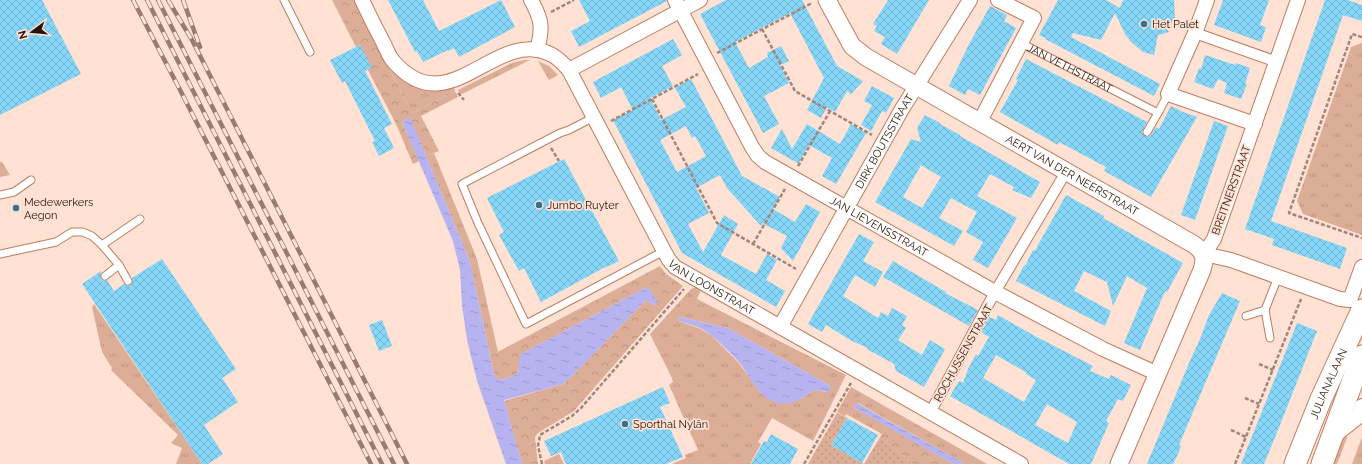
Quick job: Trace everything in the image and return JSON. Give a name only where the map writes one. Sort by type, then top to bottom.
[{"type":"main road","name":"JULIANALAAN","points":[[1296,462],[1356,305]]},
{"type":"main road","name":"JULIANALAAN","points":[[1322,464],[1362,356]]},
{"type":"street","points":[[362,0],[392,61],[410,76],[427,82],[444,83],[453,81],[512,51],[528,49],[537,50],[541,36],[540,17],[531,0]]},
{"type":"street","points":[[569,70],[678,5],[700,0]]},
{"type":"street","name":"AERT VAN DER NEERSTRAAT","points":[[827,0],[852,46],[866,57],[1200,248],[1204,254],[1231,260],[1356,305]]},
{"type":"street","name":"DIRK BOUTSSTRAAT","points":[[780,327],[902,109],[970,0]]},
{"type":"street","name":"JAN VETHSTRAAT","points":[[998,0],[1034,18],[1021,43]]},
{"type":"street","points":[[1207,0],[1168,94],[1255,124]]},
{"type":"street","name":"BREITNERSTRAAT","points":[[1119,464],[1202,270],[1205,262],[1204,254],[1214,239],[1298,0]]},
{"type":"street","name":"JAN LIEVENSSTRAAT","points":[[678,5],[752,147],[758,156],[765,162],[995,292],[1103,349],[1158,374]]},
{"type":"street","points":[[1194,34],[1276,62]]},
{"type":"street","points":[[980,122],[1021,43]]},
{"type":"street","name":"VAN LOONSTRAAT","points":[[537,50],[548,53],[560,60],[569,70],[664,251],[675,267],[1021,464]]},
{"type":"street","name":"ROCHUSSENSTRAAT","points":[[930,413],[995,292],[1066,172]]},
{"type":"street","name":"JULIANALAAN","points":[[1356,305],[1362,267]]},
{"type":"street","points":[[1332,438],[1358,417],[1362,406]]},
{"type":"lane","points":[[284,0],[310,52]]},
{"type":"lane","name":"JAN VETHSTRAAT","points":[[1021,43],[1158,113]]},
{"type":"lane","points":[[1147,132],[1168,94]]},
{"type":"lane","points":[[596,122],[560,133],[462,184],[478,223],[526,324],[664,251]]},
{"type":"lane","points":[[0,195],[14,192],[31,180]]},
{"type":"lane","points":[[102,245],[140,219]]},
{"type":"lane","points":[[0,254],[56,242],[72,232],[83,232],[92,236],[102,245],[118,265],[128,281]]},
{"type":"lane","points":[[104,276],[118,265]]},
{"type":"lane","points":[[1270,338],[1265,310],[1278,277]]},
{"type":"lane","points":[[1246,316],[1265,310]]},
{"type":"path","points":[[540,17],[574,0]]},
{"type":"path","points":[[596,122],[652,99],[762,29],[818,0]]},
{"type":"path","points":[[762,29],[796,91],[884,142]]},
{"type":"path","points":[[1362,37],[1352,34],[1289,213],[1362,238]]},
{"type":"path","points":[[652,99],[717,223],[808,277]]},
{"type":"path","points":[[753,244],[830,111]]},
{"type":"path","points":[[542,464],[538,446],[540,435],[572,416],[581,408],[693,278]]},
{"type":"path","points":[[1235,464],[1306,287]]},
{"type":"path","points":[[1259,364],[1273,370]]},
{"type":"path","points":[[804,464],[858,371]]},
{"type":"path","points":[[1245,398],[1259,404]]},
{"type":"path","points":[[1231,430],[1246,436]]},
{"type":"green space","points":[[332,0],[354,0],[412,113],[455,91],[458,97],[421,116],[439,151],[426,156],[410,118],[402,122],[419,161],[413,164],[396,124],[368,70],[360,45],[356,47]]},
{"type":"green space","points":[[1362,43],[1362,235],[1303,214],[1297,201],[1351,47]]},
{"type":"green space","points":[[530,60],[460,95],[458,90],[512,63]]},
{"type":"green space","points":[[538,61],[549,66],[558,75],[549,80]]},
{"type":"green space","points":[[386,62],[392,71],[399,77],[416,87],[434,90],[454,88],[455,91],[412,113]]},
{"type":"green space","points":[[434,153],[477,259],[498,352],[490,356],[470,262],[426,156]]},
{"type":"green space","points":[[0,162],[2,162],[10,175],[0,177]]},
{"type":"green space","points":[[660,266],[666,274],[683,286],[574,411],[538,433],[535,437],[538,464],[522,464],[504,401],[563,384],[644,302],[648,301],[655,305],[657,303],[648,288],[645,288],[521,354],[517,374],[502,380],[498,379],[494,374],[490,356]]},
{"type":"green space","points":[[696,287],[701,290],[697,299],[846,375],[813,441],[772,418],[758,442],[761,444],[750,464],[672,464],[686,458],[685,455],[698,450],[669,385],[673,382],[671,376],[650,334],[691,289]],"holes":[[[680,317],[728,328],[829,385],[830,387],[826,392],[815,390],[802,398],[789,403],[761,393],[738,362],[713,337],[701,329],[679,321],[678,318]]]},
{"type":"green space","points":[[94,304],[202,464],[176,464],[182,448],[171,443],[178,435],[111,370],[112,368],[102,352],[92,307]]},
{"type":"green space","points":[[851,387],[987,464],[965,464],[858,403],[854,406],[856,409],[887,426],[882,434],[846,414],[845,417],[837,412]]},
{"type":"green space","points":[[837,413],[847,418],[831,445],[864,464],[808,464]]},
{"type":"green space","points":[[887,426],[953,464],[913,464],[880,437]]},
{"type":"green space","points":[[1346,436],[1347,438],[1337,464],[1327,464],[1339,441]]},
{"type":"green space","points":[[880,437],[913,464],[864,464]]},
{"type":"green space","points":[[1362,437],[1362,464],[1352,464]]},
{"type":"green space","points":[[559,454],[564,464],[545,464],[544,461]]},
{"type":"water","points":[[410,117],[470,262],[494,374],[498,379],[502,380],[517,374],[521,354],[645,288],[649,289],[657,301],[657,304],[655,305],[648,301],[644,302],[563,384],[504,400],[522,464],[506,464],[477,381],[467,340],[462,306],[460,270],[453,241],[402,122]]},
{"type":"water","points":[[680,317],[728,328],[829,385],[831,389],[828,392],[815,390],[798,400],[783,404],[771,401],[760,392],[731,353],[710,334],[700,328],[679,321],[678,318]]},
{"type":"water","points":[[857,403],[965,464],[953,464],[856,409],[854,406]]},
{"type":"building","points":[[0,0],[42,0],[81,74],[0,115]]},
{"type":"building","points":[[388,0],[423,0],[439,31],[501,0],[515,27],[459,57],[454,48],[423,62],[417,51],[415,52]]},
{"type":"building","points":[[579,0],[667,1],[579,47],[571,31],[590,21]]},
{"type":"building","points":[[726,0],[802,0],[837,66],[863,81],[851,94],[847,91],[835,112],[827,107],[821,118],[807,110],[824,78],[790,13],[735,42],[749,68],[768,57],[767,53],[781,46],[789,61],[780,65],[789,83],[764,96],[779,124],[763,133],[700,14]]},
{"type":"building","points":[[888,0],[929,0],[897,54],[881,44],[885,37],[874,31],[877,26],[873,24]]},
{"type":"building","points":[[1058,0],[1106,0],[1120,8],[1123,0],[1174,0],[1175,19],[1167,29],[1169,32],[1158,35],[1154,55],[1143,52],[1131,42],[1125,34],[1115,13],[1101,40],[1073,33],[1071,37],[1160,84],[1154,96],[1039,35]]},
{"type":"building","points":[[1223,0],[1269,0],[1260,25],[1266,27],[1261,42],[1214,25]]},
{"type":"building","points":[[1325,0],[1348,0],[1362,5],[1362,21],[1343,15],[1271,221],[1347,248],[1340,269],[1272,245],[1274,239],[1245,229]]},
{"type":"building","points":[[990,6],[1007,15],[1004,21],[1016,28],[980,95],[968,89],[965,95],[949,86],[968,46]]},
{"type":"building","points":[[673,39],[682,55],[662,66],[673,86],[650,98],[661,120],[686,107],[675,88],[691,79],[742,176],[780,197],[773,209],[795,222],[806,204],[820,212],[793,261],[781,248],[787,236],[762,223],[761,226],[727,188],[720,175],[696,188],[709,213],[688,224],[703,252],[724,215],[738,224],[721,255],[756,274],[767,254],[777,260],[766,280],[785,291],[776,307],[682,253],[613,120],[633,110],[621,87],[601,98],[593,82]],"holes":[[[686,126],[692,138],[695,136],[706,156],[677,172],[660,140]]]},
{"type":"building","points":[[360,45],[372,68],[365,71],[392,124],[384,128],[394,148],[379,156],[372,142],[375,141],[345,81],[342,83],[330,60]]},
{"type":"building","points":[[1205,55],[1235,65],[1236,63],[1250,68],[1245,84],[1247,84],[1241,99],[1224,93],[1227,83],[1218,79],[1213,89],[1194,82],[1199,68],[1201,69]]},
{"type":"building","points":[[1026,59],[1147,122],[1142,132],[1145,136],[1150,136],[1156,127],[1159,129],[1171,106],[1197,117],[1151,197],[1104,171],[1106,167],[1059,142],[1058,145],[1000,112],[1018,80],[1016,79]]},
{"type":"building","points":[[872,86],[894,98],[886,113],[882,111],[871,131],[861,125],[872,105],[864,101]]},
{"type":"building","points":[[925,115],[1040,182],[1031,198],[1012,190],[1014,187],[990,174],[977,196],[1017,218],[988,268],[973,260],[983,242],[966,232],[977,212],[951,198],[939,218],[963,231],[954,246],[875,202],[911,139],[921,142],[917,128]],"holes":[[[921,165],[941,177],[922,208],[903,197]]]},
{"type":"building","points":[[1214,121],[1228,126],[1195,220],[1181,215]]},
{"type":"building","points":[[807,124],[840,144],[851,124],[866,133],[836,184],[822,176],[832,158],[809,145],[799,162],[801,165],[771,148],[782,129],[792,149]]},
{"type":"building","points":[[564,159],[619,261],[541,302],[524,268],[519,271],[499,235],[504,232],[487,198]]},
{"type":"building","points":[[1066,195],[1104,216],[1103,218],[1183,263],[1167,292],[1165,291],[1140,350],[1124,343],[1147,288],[1127,276],[1113,306],[1107,282],[1084,271],[1074,291],[1111,311],[1105,326],[1016,281],[1033,250],[1035,251]]},
{"type":"building","points":[[859,234],[874,242],[863,261],[883,272],[875,287],[855,275],[843,296],[878,318],[881,312],[888,316],[892,308],[907,316],[902,325],[906,328],[898,340],[922,355],[930,340],[945,349],[924,387],[896,371],[894,364],[826,325],[822,332],[808,324]]},
{"type":"building","points":[[162,259],[236,369],[222,378],[238,402],[204,425],[223,454],[208,464],[202,464],[82,284],[101,271],[101,279],[104,281],[107,280],[114,291],[124,284],[130,286],[132,283],[132,278]]},
{"type":"building","points":[[893,261],[946,292],[945,293],[978,310],[969,326],[883,277]]},
{"type":"building","points":[[1222,293],[1240,301],[1179,445],[1181,446],[1179,452],[1173,464],[1147,464],[1209,315]]},
{"type":"building","points":[[998,315],[1093,366],[1090,371],[1109,379],[1111,375],[1131,385],[1123,401],[1118,399],[1106,421],[1109,423],[1091,464],[1069,464],[950,396],[959,381],[963,383],[976,354],[978,356],[989,337],[981,332],[989,317],[996,320]],"holes":[[[996,355],[1036,380],[1024,402],[983,378]],[[1047,404],[1077,422],[1068,443],[1035,425]]]},
{"type":"building","points":[[382,320],[392,346],[379,351],[369,325]]},
{"type":"building","points":[[1297,323],[1317,331],[1278,430],[1264,464],[1241,464]]},
{"type":"building","name":"Sporthal Nylân","points":[[663,387],[670,403],[660,407],[683,457],[666,464],[566,464],[561,452],[551,456],[544,441]]},
{"type":"building","points":[[847,418],[878,435],[862,463],[831,445]]},
{"type":"building","points":[[771,434],[798,449],[790,464],[751,464],[764,441],[767,442]]},
{"type":"railway","points":[[133,0],[371,464]]},
{"type":"railway","points":[[147,0],[382,464]]},
{"type":"railway","points":[[158,0],[394,464]]},
{"type":"railway","points":[[168,0],[192,40],[407,464]]},
{"type":"railway","points":[[183,0],[200,47]]},
{"type":"place","name":"Het Palet","points":[[1144,24]]},
{"type":"place","name":"Jumbo Ruyter","points":[[539,205]]},
{"type":"place","name":"Medewerkers Aegon","points":[[16,208]]},
{"type":"place","name":"Sporthal Nylân","points":[[625,424]]}]
